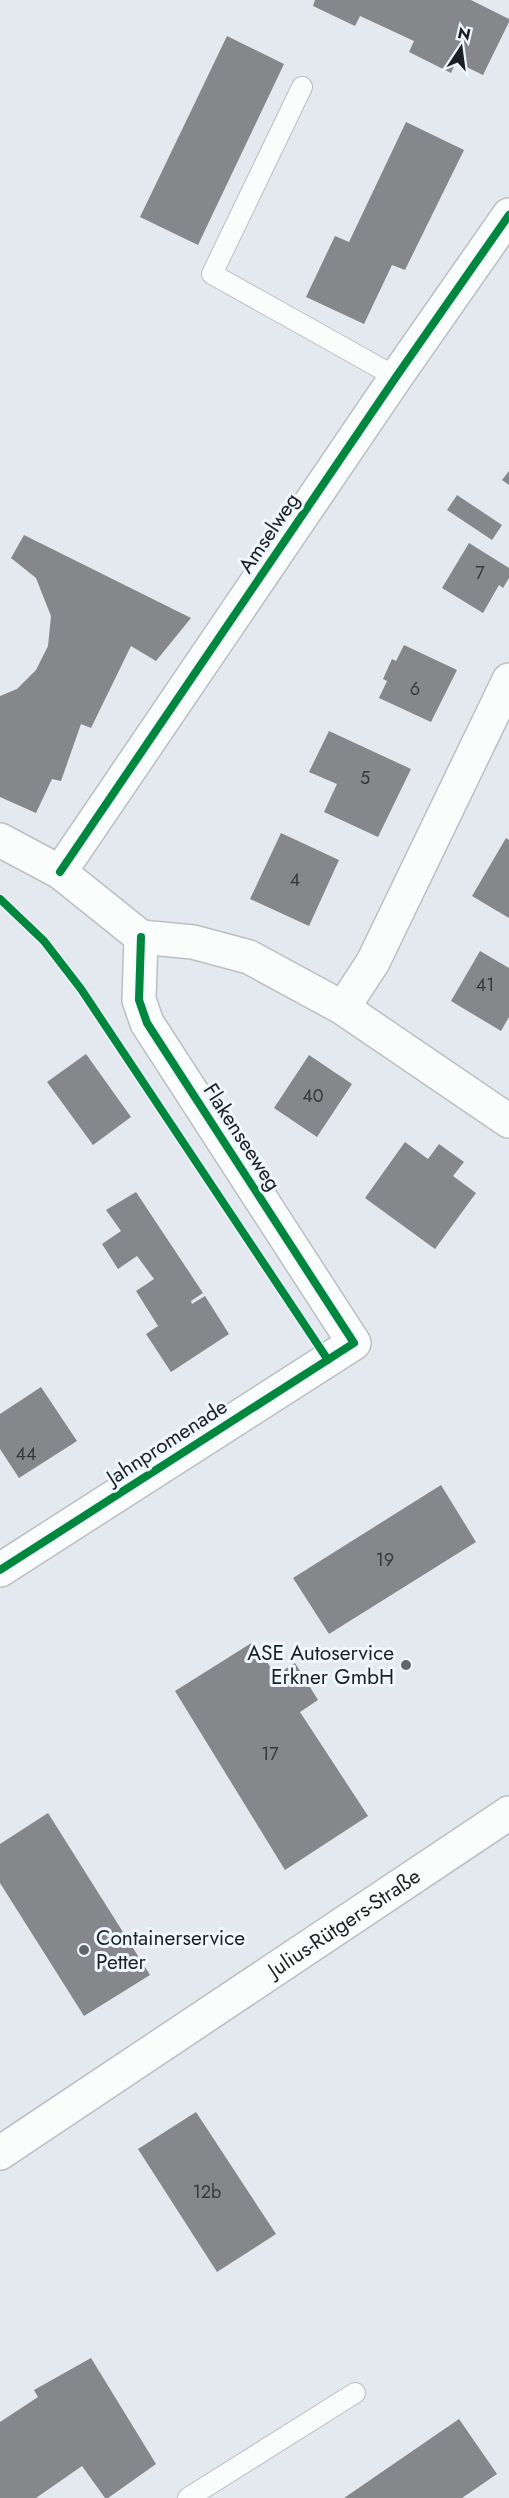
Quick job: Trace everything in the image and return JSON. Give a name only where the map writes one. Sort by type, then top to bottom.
[{"type":"street","name":"Amselweg","points":[[60,872],[396,377],[509,215]]},
{"type":"street","points":[[343,1008],[373,962],[509,680]]},
{"type":"street","points":[[0,840],[60,872],[141,937],[193,942],[249,957],[343,1008],[509,1121]]},
{"type":"street","name":"Flakenseeweg","points":[[141,937],[139,1000],[147,1023],[354,1343]]},
{"type":"street","name":"Jahnpromenade","points":[[0,1570],[354,1343]]},
{"type":"street","name":"Julius-Rütgers-Straße","points":[[0,2153],[509,1813]]},
{"type":"lane","points":[[302,87],[212,274],[396,377]]},
{"type":"lane","points":[[188,2498],[355,2393]]},
{"type":"building","points":[[315,0],[471,0],[509,19],[509,22],[483,75],[456,62],[451,73],[409,52],[414,41],[360,16],[355,26],[313,6]]},
{"type":"building","points":[[227,36],[284,64],[198,245],[140,217]]},
{"type":"building","points":[[406,122],[464,150],[405,270],[392,265],[364,324],[306,297],[335,236],[349,242]]},
{"type":"building","points":[[509,471],[509,485],[502,480]]},
{"type":"building","points":[[457,495],[502,525],[492,540],[447,510]]},
{"type":"building","points":[[24,535],[191,618],[156,661],[131,646],[91,728],[81,724],[61,781],[52,779],[36,813],[0,797],[0,696],[17,689],[36,670],[48,646],[51,616],[36,578],[11,558]]},
{"type":"building","points":[[469,543],[509,568],[509,578],[503,588],[499,585],[483,613],[442,588]]},
{"type":"building","points":[[404,645],[457,670],[431,722],[379,698],[387,681],[383,679],[392,659],[396,661]]},
{"type":"building","points":[[329,731],[411,769],[378,837],[324,812],[337,784],[309,772]]},
{"type":"building","points":[[281,833],[339,860],[309,926],[250,899]]},
{"type":"building","points":[[506,838],[509,840],[509,918],[472,896]]},
{"type":"building","points":[[480,951],[509,968],[509,1017],[501,1031],[451,1001]]},
{"type":"building","points":[[86,1054],[131,1117],[93,1145],[47,1082]]},
{"type":"building","points":[[309,1055],[352,1084],[317,1137],[274,1108]]},
{"type":"building","points":[[405,1142],[428,1159],[439,1144],[464,1162],[453,1176],[476,1193],[435,1249],[365,1198]]},
{"type":"building","points":[[136,1192],[203,1293],[191,1301],[192,1304],[205,1296],[229,1334],[171,1372],[146,1334],[158,1326],[136,1291],[154,1279],[137,1256],[118,1269],[102,1244],[121,1231],[106,1210]]},
{"type":"building","points":[[41,1387],[77,1441],[19,1478],[0,1449],[0,1414]]},
{"type":"building","points":[[441,1485],[476,1542],[329,1634],[293,1578]]},
{"type":"building","points":[[253,1642],[276,1675],[295,1663],[318,1700],[300,1712],[368,1816],[285,1870],[175,1691]]},
{"type":"building","points":[[48,1813],[150,1975],[84,2016],[0,1883],[0,1844]]},
{"type":"building","points":[[196,2112],[276,2234],[217,2272],[138,2149]]},
{"type":"building","points":[[91,2358],[156,2464],[108,2498],[105,2498],[82,2466],[36,2498],[0,2498],[0,2422],[38,2397],[34,2390]]},
{"type":"building","points":[[459,2419],[497,2474],[462,2498],[344,2498]]},
{"type":"cycle path","points":[[60,872],[396,377],[509,215]]},
{"type":"cycle path","points":[[0,899],[44,941],[81,989],[328,1360]]},
{"type":"cycle path","points":[[0,1570],[354,1343],[147,1023],[139,1000],[141,937]]},
{"type":"place","name":"ASE Autoservice Erkner GmbH","points":[[406,1665]]},
{"type":"place","name":"Containerservice Petter","points":[[84,1950]]}]
